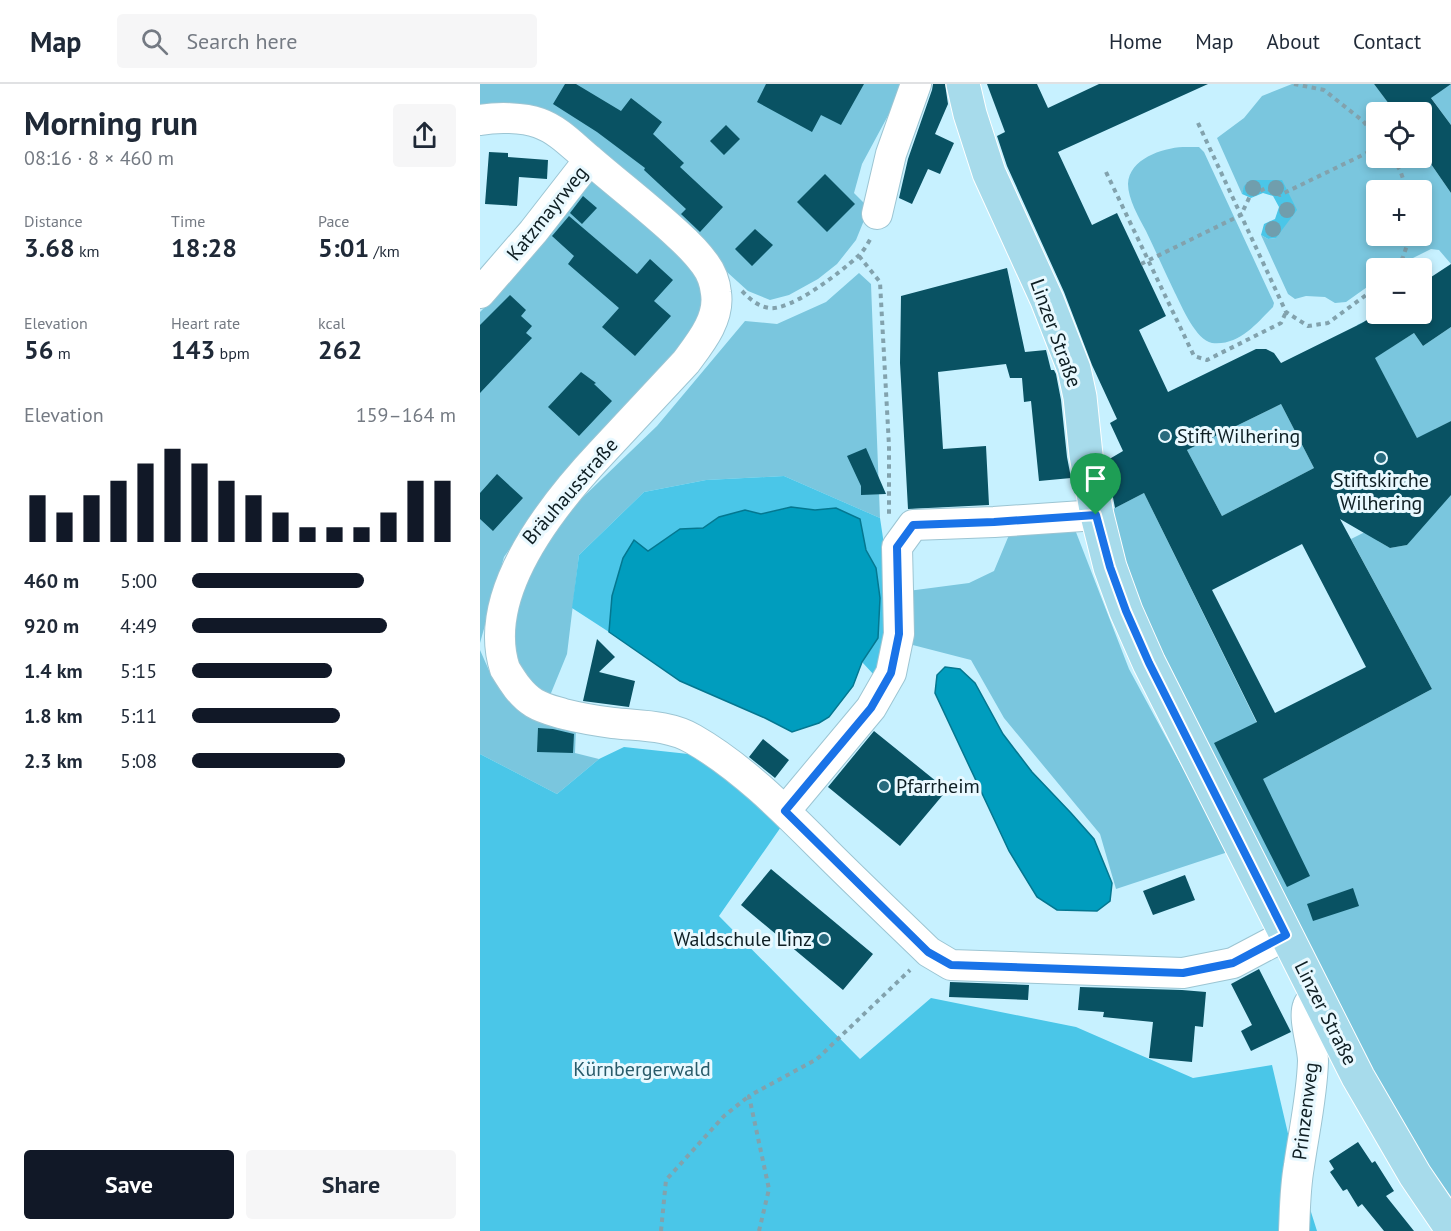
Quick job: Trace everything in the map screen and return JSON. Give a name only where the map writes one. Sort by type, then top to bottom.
[{"type":"main road","name":"Linzer Straße","points":[[963,84],[989,173],[1047,300],[1074,369],[1096,515],[1110,567],[1126,611],[1149,663],[1358,1077],[1415,1175],[1451,1228]]},
{"type":"street","points":[[877,214],[891,154],[916,84]]},
{"type":"street","name":"Bräuhausstraße","points":[[480,120],[514,119],[538,123],[563,136],[691,247],[705,265],[714,282],[717,296],[716,312],[699,345],[686,362],[549,510],[524,542],[507,572],[497,605],[494,624],[495,646],[512,682],[522,694],[546,709],[610,723],[658,727],[690,737],[729,763],[785,811],[928,952],[951,965],[1183,973],[1233,963],[1286,935]]},
{"type":"street","name":"Katzmayrweg","points":[[480,293],[533,232],[589,160]]},
{"type":"street","points":[[785,811],[871,708],[891,673],[899,634],[897,547],[913,525],[1096,515]]},
{"type":"street","name":"Prinzenweg","points":[[1294,1231],[1298,1169],[1312,1077],[1313,1058],[1306,1012],[1316,995]]},
{"type":"path","points":[[1294,84],[1324,90],[1366,124]]},
{"type":"path","points":[[1198,123],[1286,312],[1308,327],[1328,323],[1366,295]]},
{"type":"path","points":[[1141,264],[1241,215],[1250,196],[1266,188],[1280,195],[1366,153]]},
{"type":"path","points":[[1106,172],[1194,356],[1207,360],[1281,323],[1286,312]]},
{"type":"path","points":[[705,265],[727,278],[758,306],[772,309],[791,302],[828,282],[859,256],[880,282],[889,446],[889,510],[897,547]]},
{"type":"path","points":[[661,1231],[666,1180],[724,1116],[749,1096],[817,1059],[928,952]]},
{"type":"path","points":[[749,1096],[769,1189],[759,1231]]},
{"type":"shaded area","points":[[480,84],[905,84],[862,164],[854,193],[869,208],[856,240],[837,264],[818,279],[789,295],[770,300],[748,291],[638,184],[480,110]]},
{"type":"shaded area","points":[[1292,84],[1374,84],[1388,102],[1366,102],[1366,168],[1432,168],[1432,165],[1451,193],[1451,264],[1439,250],[1431,249],[1413,258],[1366,258],[1366,288],[1346,302],[1335,303],[1325,297],[1306,296],[1295,299],[1288,294],[1261,235],[1268,239],[1276,238],[1282,180],[1245,186],[1242,194],[1217,138],[1244,118],[1262,96]]},
{"type":"shaded area","points":[[1421,84],[1451,84],[1451,125]]},
{"type":"shaded area","points":[[1183,147],[1199,147],[1204,152],[1274,303],[1273,307],[1253,327],[1231,341],[1212,343],[1206,341],[1195,330],[1134,208],[1128,190],[1130,175],[1140,162],[1148,156]]},
{"type":"shaded area","points":[[594,178],[660,234],[705,282],[703,320],[544,501],[504,557],[480,643],[480,312],[503,289]]},
{"type":"shaded area","points":[[859,273],[871,284],[880,518],[784,476],[706,480],[644,492],[579,555],[567,654],[549,698],[528,686],[511,660],[512,576],[551,528],[657,426],[745,321],[777,324],[826,302]]},
{"type":"shaded area","points":[[1363,322],[1382,353],[1414,333],[1423,346],[1451,327],[1451,421],[1435,429],[1451,457],[1451,1199],[1400,1125],[1148,625],[1109,511],[1144,493],[1280,770],[1432,689],[1351,539],[1371,529],[1378,541],[1390,548],[1407,545],[1445,491],[1357,325]]},
{"type":"shaded area","points":[[1281,404],[1314,468],[1222,516],[1187,450]]},
{"type":"shaded area","points":[[791,507],[815,510],[836,508],[860,519],[866,550],[876,568],[880,598],[878,638],[862,662],[853,686],[829,717],[819,723],[792,732],[680,681],[609,632],[612,596],[623,558],[634,540],[648,551],[680,529],[703,528],[719,517],[745,510],[761,514]]},
{"type":"shaded area","points":[[1074,527],[1129,669],[1228,852],[1116,889],[1100,834],[1004,718],[971,660],[905,643],[908,591],[969,583],[994,571],[1009,535]]},
{"type":"shaded area","points":[[480,650],[491,675],[537,716],[576,729],[575,753],[599,759],[557,794],[480,754]]},
{"type":"shaded area","points":[[945,667],[960,669],[975,683],[1003,734],[1032,772],[1094,839],[1112,883],[1110,901],[1097,911],[1057,910],[1037,897],[1009,851],[935,693],[937,675]]},
{"type":"green space","points":[[1251,180],[1282,180],[1297,210],[1276,238],[1268,239],[1261,235],[1264,224],[1275,219],[1279,207],[1273,196],[1263,193],[1251,198],[1242,194],[1244,186]]},
{"type":"green space","points":[[784,476],[880,518],[886,558],[886,625],[875,676],[862,662],[878,638],[876,568],[866,550],[814,510],[790,507],[761,514],[745,510],[719,517],[703,528],[680,529],[648,551],[612,598],[609,632],[572,608],[579,555],[644,492],[706,480]]},
{"type":"green space","name":"Kürnbergerwald","points":[[624,747],[716,757],[783,824],[719,916],[860,1059],[931,998],[1076,1027],[1193,1078],[1272,1065],[1293,1155],[1317,1231],[480,1231],[480,754],[557,794],[599,759]]},
{"type":"building","points":[[565,84],[576,84],[621,111],[631,98],[662,122],[653,134],[684,163],[680,167],[723,207],[700,232],[681,214],[686,209],[644,170],[645,168],[597,132],[553,104]]},
{"type":"building","points":[[766,84],[864,84],[841,125],[821,115],[812,132],[757,102]]},
{"type":"building","points":[[933,84],[945,84],[948,104],[935,134],[954,143],[940,174],[928,169],[912,204],[899,198],[908,159]]},
{"type":"building","name":"Stift Wilhering","points":[[987,84],[1037,84],[1048,108],[1099,84],[1208,84],[1058,152],[1092,225],[1117,213],[1166,316],[1139,330],[1168,392],[1256,349],[1266,349],[1274,353],[1281,363],[1366,320],[1366,324],[1432,324],[1432,276],[1451,264],[1451,327],[1423,346],[1414,333],[1375,358],[1417,438],[1451,421],[1451,495],[1407,545],[1390,548],[1340,519],[1432,689],[1263,779],[1310,876],[1287,887],[1214,743],[1257,722],[1144,493],[1115,508],[1106,461],[1123,451],[1110,423],[1117,419],[1092,365],[1064,292],[1007,166],[997,136],[1005,132]],"holes":[[[1281,404],[1314,468],[1222,516],[1187,450]],[[1302,544],[1366,667],[1275,713],[1212,590]]]},
{"type":"building","points":[[1374,84],[1451,84],[1431,98],[1451,125],[1451,193],[1432,165],[1432,102],[1388,102]]},
{"type":"building","points":[[726,125],[740,139],[724,155],[710,141]]},
{"type":"building","points":[[489,152],[508,153],[508,157],[548,160],[547,179],[519,177],[517,206],[485,204]]},
{"type":"building","points":[[825,174],[855,204],[827,232],[797,202]]},
{"type":"building","points":[[583,196],[597,208],[582,224],[570,213]]},
{"type":"building","points":[[569,216],[637,274],[650,259],[673,280],[654,301],[671,316],[635,356],[602,327],[619,308],[568,264],[574,256],[552,236]]},
{"type":"building","points":[[755,229],[773,245],[752,266],[735,249]]},
{"type":"building","points":[[1007,268],[1025,352],[1046,350],[1051,370],[1054,370],[1056,374],[1071,478],[1039,481],[1031,401],[1024,402],[1022,378],[1010,378],[1006,364],[938,372],[943,449],[986,446],[989,505],[908,509],[900,363],[901,296]]},
{"type":"building","points":[[510,295],[526,310],[521,316],[532,326],[526,333],[532,338],[480,393],[480,325]]},
{"type":"building","points":[[581,372],[596,383],[594,384],[612,401],[579,436],[548,407]]},
{"type":"building","points":[[866,448],[886,494],[861,495],[861,486],[847,456]]},
{"type":"building","points":[[497,474],[523,498],[493,531],[480,519],[480,493]]},
{"type":"building","points":[[597,639],[615,657],[599,672],[635,681],[629,707],[583,701]]},
{"type":"building","points":[[538,728],[574,734],[573,753],[537,752]]},
{"type":"building","name":"Pfarrheim","points":[[874,731],[947,790],[900,846],[828,787]]},
{"type":"building","points":[[763,739],[789,760],[775,778],[749,757]]},
{"type":"building","points":[[771,869],[873,954],[843,990],[741,905]]},
{"type":"building","points":[[1185,875],[1195,900],[1153,915],[1143,891]]},
{"type":"building","points":[[1353,888],[1359,906],[1313,921],[1307,904]]},
{"type":"building","points":[[1259,969],[1291,1032],[1251,1051],[1241,1031],[1252,1025],[1231,984]]},
{"type":"building","points":[[950,982],[1029,985],[1028,1000],[949,997]]},
{"type":"building","points":[[1080,987],[1206,992],[1203,1027],[1195,1026],[1192,1062],[1149,1058],[1153,1022],[1103,1017],[1104,1012],[1078,1010]]},
{"type":"building","points":[[1358,1142],[1372,1163],[1375,1161],[1394,1191],[1386,1196],[1414,1231],[1384,1231],[1362,1204],[1358,1207],[1347,1189],[1343,1191],[1330,1172],[1334,1169],[1329,1161]]},
{"type":"place","name":"Stift Wilhering","points":[[1165,436]]},
{"type":"place","name":"Stiftskirche Wilhering","points":[[1381,458]]},
{"type":"place","name":"Pfarrheim","points":[[884,786]]},
{"type":"place","name":"Waldschule Linz","points":[[824,939]]},
{"type":"route","points":[[1096,515],[1110,567],[1149,663],[1286,935],[1233,963],[1183,973],[951,965],[928,952],[785,811],[871,708],[891,673],[899,634],[897,547],[913,525],[1096,515]]}]
